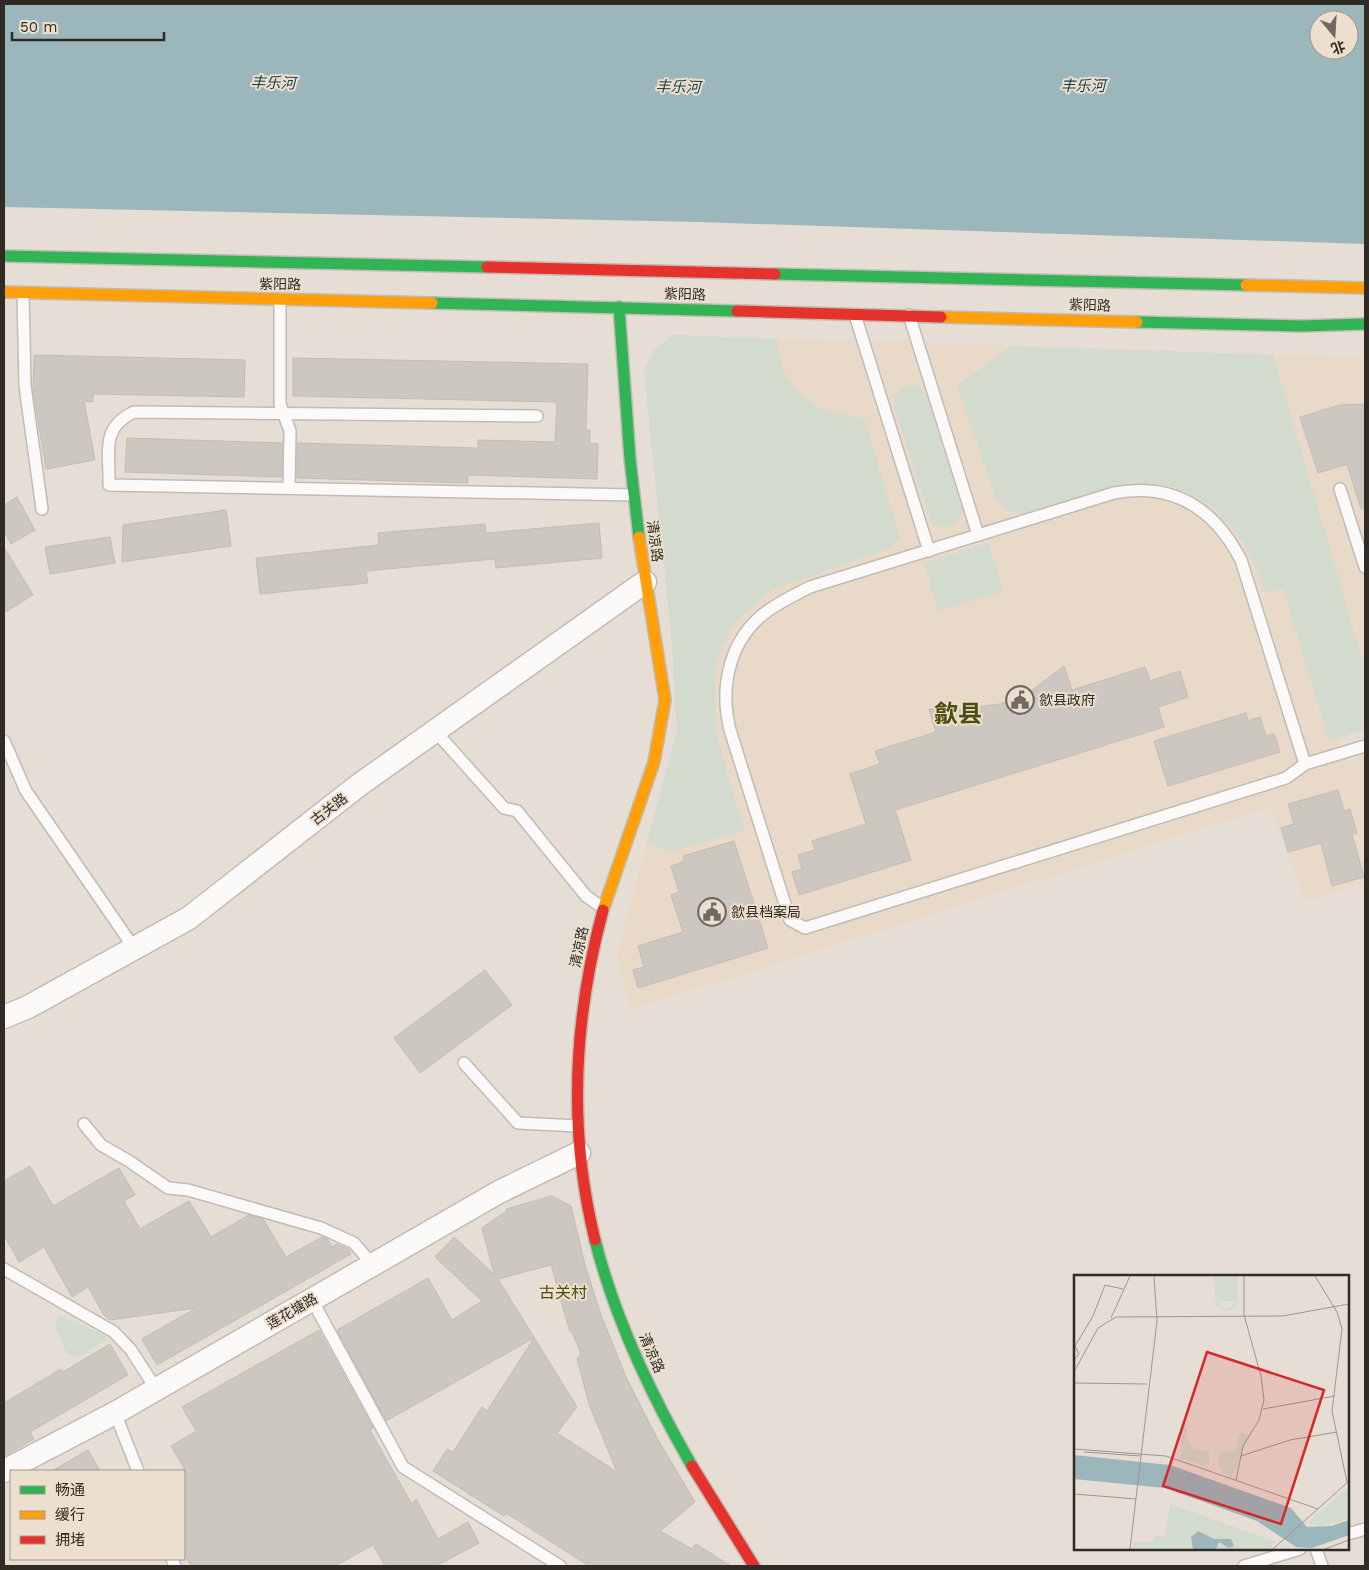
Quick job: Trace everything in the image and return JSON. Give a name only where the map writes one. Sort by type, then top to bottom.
[{"type":"main road","name":"紫阳路","points":[[4,256],[1365,288]]},
{"type":"main road","name":"紫阳路","points":[[4,292],[1302,326],[1365,324]]},
{"type":"main road","name":"清凉路","points":[[618,307],[634,495],[645,582],[666,697],[650,777],[641,809],[603,908],[594,943],[581,1028],[578,1070],[580,1152],[587,1203],[598,1252],[625,1329],[644,1373],[688,1460],[754,1566]]},
{"type":"street","name":"古关路","points":[[4,1017],[28,1007],[189,918],[359,786],[645,582]]},
{"type":"street","name":"莲花塘路","points":[[4,1470],[115,1413],[499,1192],[580,1152]]},
{"type":"lane","points":[[23,293],[25,386],[42,509]]},
{"type":"lane","points":[[280,299],[280,404],[290,431],[289,488]]},
{"type":"lane","points":[[854,313],[929,550]]},
{"type":"lane","points":[[909,315],[978,535]]},
{"type":"lane","points":[[537,416],[134,412],[121,418],[110,431],[109,485],[634,495]]},
{"type":"lane","points":[[1340,489],[1365,567]]},
{"type":"lane","points":[[1305,764],[1241,560],[1218,524],[1196,506],[1169,494],[1141,490],[1128,490],[810,587],[780,603],[752,625],[737,648],[730,664],[725,689],[726,714],[790,920],[805,928],[1286,778],[1305,764],[1365,746]]},
{"type":"lane","points":[[435,731],[504,808],[517,811],[586,896],[603,908]]},
{"type":"lane","points":[[4,741],[26,791],[134,948]]},
{"type":"lane","points":[[464,1063],[518,1123],[578,1126]]},
{"type":"lane","points":[[84,1124],[101,1144],[129,1160],[168,1188],[188,1190],[321,1228],[354,1243],[373,1264]]},
{"type":"lane","points":[[4,1269],[114,1332],[131,1350],[156,1389]]},
{"type":"lane","points":[[312,1300],[403,1467],[560,1566]]},
{"type":"lane","points":[[115,1413],[138,1470]]},
{"type":"lane","points":[[1349,1534],[1365,1529]]},
{"type":"lane","points":[[1244,1566],[1297,1550]]},
{"type":"lane","points":[[1316,1550],[1322,1566]]},
{"type":"shaded area","name":"歙县政府","points":[[673,335],[1365,357],[1365,730],[1341,738],[1348,761],[1365,756],[1365,883],[1305,901],[1270,807],[630,1010],[617,952],[677,731],[672,645],[644,371],[654,350]]},
{"type":"green space","points":[[673,335],[778,339],[784,372],[795,389],[803,397],[827,411],[864,418],[900,537],[889,549],[772,589],[736,621],[717,656],[715,678],[716,734],[744,830],[670,852],[647,842],[677,731],[672,645],[644,371],[654,350]]},
{"type":"green space","points":[[1012,346],[1273,355],[1365,669],[1365,730],[1329,741],[1283,589],[1265,592],[1250,552],[1238,534],[1212,507],[1187,492],[1170,486],[1136,482],[1020,514],[1006,509],[996,500],[957,385]]},
{"type":"green space","points":[[912,386],[918,387],[926,395],[962,509],[959,520],[949,527],[938,526],[930,519],[894,405],[899,391]]},
{"type":"green space","points":[[988,543],[1004,591],[938,611],[924,563]]},
{"type":"green space","points":[[59,1315],[103,1334],[106,1340],[77,1358],[67,1354],[55,1325]]},
{"type":"water","name":"丰乐河","points":[[4,4],[1365,4],[1365,244],[699,222],[4,207]]},
{"type":"building","points":[[34,355],[245,360],[244,397],[93,394],[93,402],[84,401],[95,460],[46,469],[33,389]]},
{"type":"building","points":[[293,358],[588,364],[586,430],[590,430],[590,443],[598,444],[597,479],[468,475],[468,483],[297,478],[297,443],[478,448],[478,440],[555,442],[557,402],[293,396]]},
{"type":"building","points":[[1365,404],[1365,508],[1361,509],[1347,464],[1318,473],[1300,417],[1340,405]]},
{"type":"building","points":[[127,438],[282,443],[282,477],[125,472]]},
{"type":"building","points":[[17,497],[35,530],[11,544],[4,531],[4,505]]},
{"type":"building","points":[[226,510],[231,546],[122,562],[123,525]]},
{"type":"building","points":[[599,523],[602,558],[496,568],[495,559],[366,571],[368,583],[260,594],[256,558],[379,545],[378,533],[485,524],[486,533]]},
{"type":"building","points":[[110,537],[115,563],[50,574],[45,547]]},
{"type":"building","points":[[4,547],[33,595],[4,613]]},
{"type":"building","points":[[1064,666],[1072,690],[1145,667],[1150,681],[1180,671],[1188,697],[1158,707],[1164,727],[895,810],[911,860],[799,895],[792,872],[802,869],[798,855],[815,850],[812,841],[866,824],[850,774],[880,764],[875,751],[936,732],[929,709],[957,710],[1000,704],[1032,690]]},
{"type":"building","points":[[1246,713],[1248,721],[1260,717],[1266,736],[1274,734],[1280,752],[1168,786],[1154,741]]},
{"type":"building","points":[[1338,790],[1344,811],[1350,809],[1357,833],[1352,834],[1364,877],[1332,886],[1321,843],[1288,852],[1281,828],[1294,824],[1288,804]]},
{"type":"building","points":[[734,841],[768,948],[638,988],[633,970],[644,967],[638,946],[683,932],[671,895],[679,892],[671,866],[685,861],[683,856]]},
{"type":"building","points":[[485,970],[512,1005],[420,1073],[394,1038]]},
{"type":"building","points":[[30,1166],[53,1206],[119,1168],[135,1195],[124,1201],[140,1229],[189,1201],[211,1237],[249,1215],[263,1219],[286,1257],[322,1237],[327,1239],[332,1247],[337,1244],[348,1249],[351,1254],[157,1365],[142,1339],[196,1308],[110,1320],[104,1315],[88,1287],[72,1297],[44,1247],[19,1262],[4,1235],[4,1181]]},
{"type":"building","points":[[552,1196],[571,1206],[585,1265],[601,1315],[626,1377],[657,1438],[695,1502],[660,1531],[692,1549],[696,1544],[731,1566],[589,1566],[506,1513],[504,1516],[433,1471],[447,1449],[453,1452],[482,1407],[487,1411],[534,1338],[386,1421],[337,1330],[428,1278],[452,1320],[482,1301],[435,1257],[454,1237],[494,1274],[482,1228],[507,1211],[506,1209]],"holes":[[[551,1265],[570,1332],[572,1332],[581,1354],[577,1359],[589,1404],[617,1472],[557,1433],[577,1407],[498,1279]]]},
{"type":"building","points":[[319,1330],[373,1428],[370,1430],[385,1457],[412,1504],[416,1499],[438,1539],[468,1522],[479,1543],[436,1566],[385,1566],[373,1545],[335,1566],[191,1566],[185,1555],[185,1470],[171,1446],[196,1431],[182,1407]]},
{"type":"building","points":[[110,1344],[128,1375],[30,1432],[34,1439],[4,1456],[4,1403],[61,1369],[63,1372]]},
{"type":"building","points":[[88,1450],[99,1470],[54,1470]]},
{"type":"traffic: fast","points":[[4,256],[487,267]]},
{"type":"traffic: fast","points":[[775,274],[1246,285]]},
{"type":"traffic: fast","points":[[432,303],[737,311]]},
{"type":"traffic: fast","points":[[619,307],[630,459],[639,537]]},
{"type":"traffic: fast","points":[[1137,322],[1302,326],[1365,324]]},
{"type":"traffic: fast","points":[[595,1240],[613,1299],[636,1356],[662,1412],[692,1466]]},
{"type":"traffic: slow","points":[[1246,285],[1365,288]]},
{"type":"traffic: slow","points":[[4,292],[432,303]]},
{"type":"traffic: slow","points":[[941,317],[1137,322]]},
{"type":"traffic: slow","points":[[603,910],[654,762],[665,700],[639,537]]},
{"type":"traffic: jam","points":[[487,267],[775,274]]},
{"type":"traffic: jam","points":[[737,311],[941,317]]},
{"type":"traffic: jam","points":[[595,1240],[586,1199],[581,1158],[578,1075],[586,992],[603,910]]},
{"type":"traffic: jam","points":[[692,1466],[754,1566]]},
{"type":"place","name":"歙县政府","points":[[1020,700]]},
{"type":"place","name":"歙县档案局","points":[[712,912]]},
{"type":"district","name":"歙县","points":[[958,714]]},
{"type":"district","name":"古关村","points":[[563,1292]]}]
